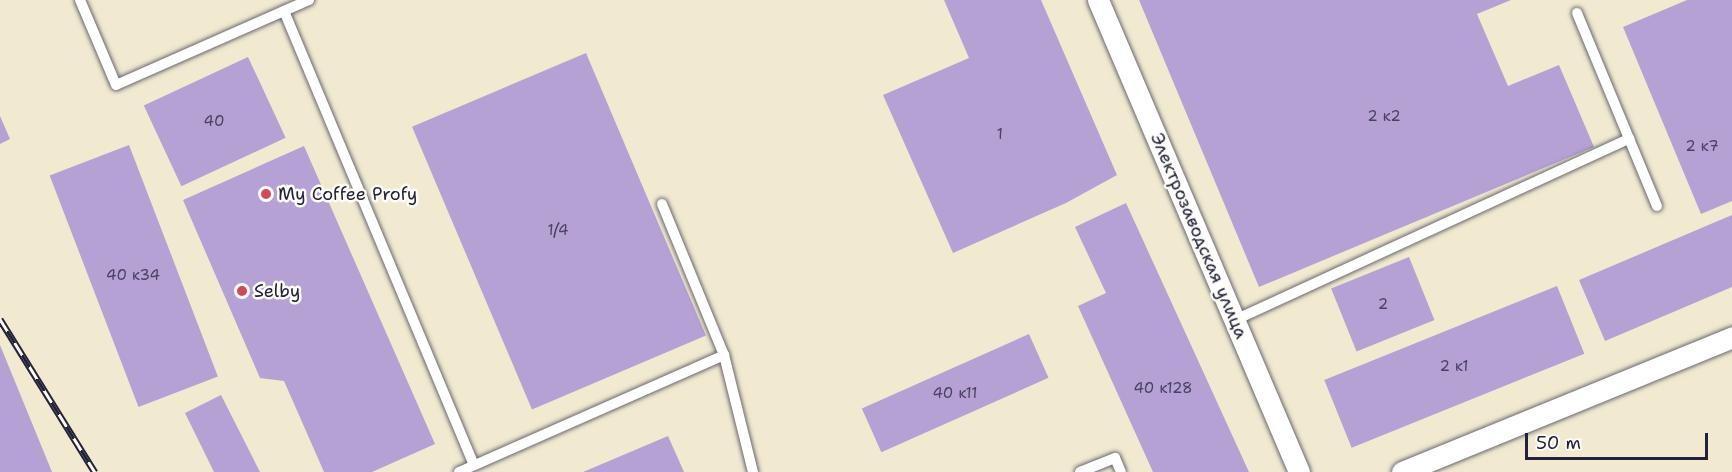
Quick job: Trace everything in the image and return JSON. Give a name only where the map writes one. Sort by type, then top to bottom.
[{"type":"street","name":"Электрозаводская улица","points":[[1098,0],[1299,472]]},
{"type":"street","points":[[1402,472],[1732,337]]},
{"type":"lane","points":[[80,0],[116,85],[309,0]]},
{"type":"lane","points":[[284,11],[473,463]]},
{"type":"lane","points":[[1576,13],[1657,206]]},
{"type":"lane","points":[[1235,320],[1629,139]]},
{"type":"lane","points":[[662,204],[724,355],[753,472]]},
{"type":"lane","points":[[459,472],[473,463],[724,355]]},
{"type":"lane","points":[[1080,472],[1115,458],[1121,472]]},
{"type":"building","points":[[944,0],[1041,0],[1117,175],[1066,203],[953,253],[883,95],[969,58]]},
{"type":"building","points":[[1139,0],[1511,0],[1477,14],[1508,86],[1559,65],[1594,147],[1259,287]]},
{"type":"building","points":[[1687,0],[1732,0],[1732,201],[1701,214],[1623,27]]},
{"type":"building","points":[[586,53],[706,336],[532,409],[412,127]]},
{"type":"building","points":[[248,57],[286,138],[181,186],[144,106]]},
{"type":"building","points":[[0,116],[10,139],[0,144]]},
{"type":"building","points":[[129,145],[218,377],[139,407],[50,175]]},
{"type":"building","points":[[304,146],[435,444],[372,472],[324,472],[284,381],[260,378],[183,200]]},
{"type":"building","points":[[1126,203],[1249,472],[1153,472],[1078,306],[1106,293],[1075,227]]},
{"type":"building","points":[[1732,215],[1732,287],[1605,341],[1579,280]]},
{"type":"building","points":[[1409,257],[1434,320],[1357,352],[1331,288]]},
{"type":"building","points":[[1557,286],[1584,354],[1352,448],[1324,380]]},
{"type":"building","points":[[1029,334],[1049,378],[881,452],[862,408]]},
{"type":"building","points":[[0,345],[52,472],[0,472]]},
{"type":"building","points":[[221,395],[260,472],[214,472],[185,413]]},
{"type":"building","points":[[668,436],[684,472],[583,472]]},
{"type":"railway","points":[[0,319],[95,472]]},
{"type":"place","name":"My Coffee Profy","points":[[266,194]]},
{"type":"place","name":"Selby","points":[[242,291]]}]
